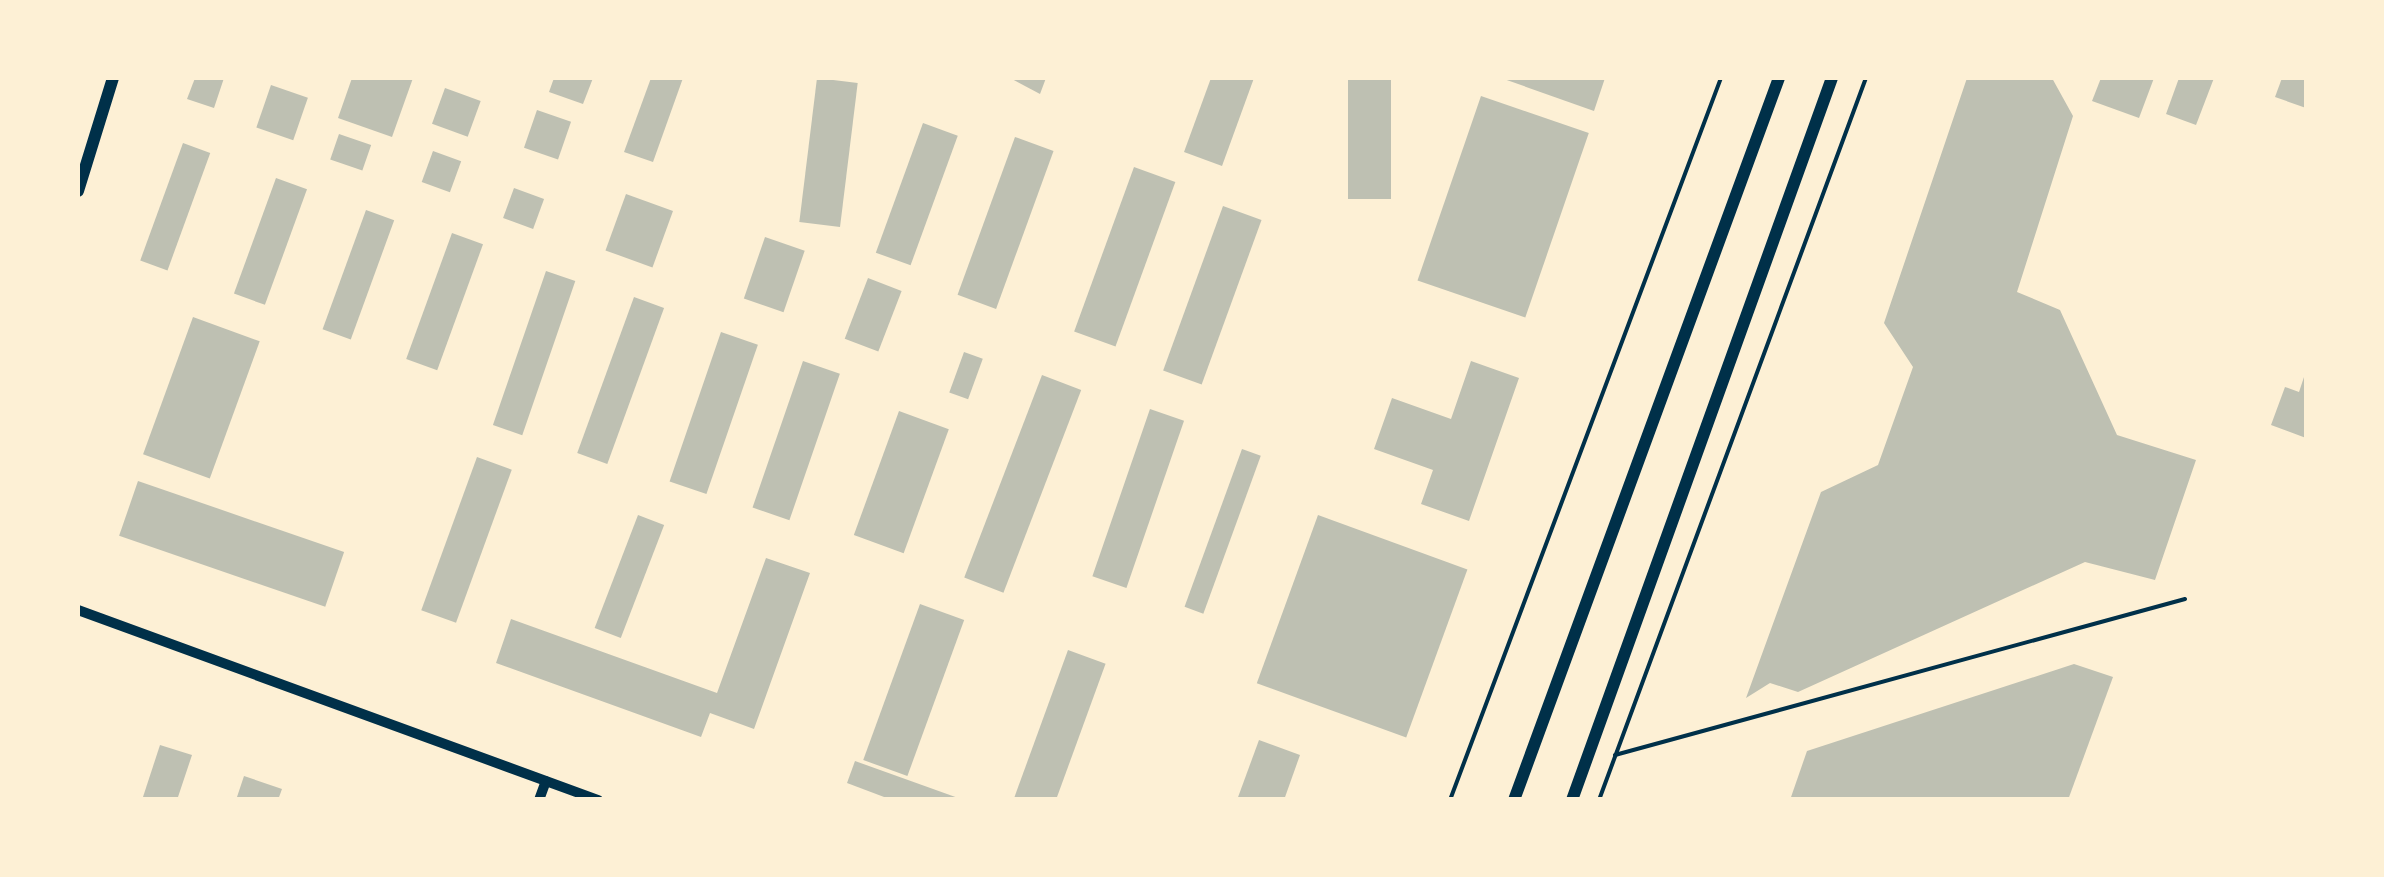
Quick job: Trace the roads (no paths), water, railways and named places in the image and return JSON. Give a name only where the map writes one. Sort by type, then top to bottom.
[{"type":"main road","points":[[78,190],[113,78]]},
{"type":"main road","points":[[1514,800],[1780,78]]},
{"type":"main road","points":[[1572,800],[1832,78]]},
{"type":"street","points":[[78,610],[598,800]]},
{"type":"street","points":[[539,800],[546,781]]},
{"type":"lane","points":[[1450,800],[1721,78]]},
{"type":"lane","points":[[1599,800],[1866,78]]},
{"type":"lane","points":[[1615,755],[2185,599]]}]
